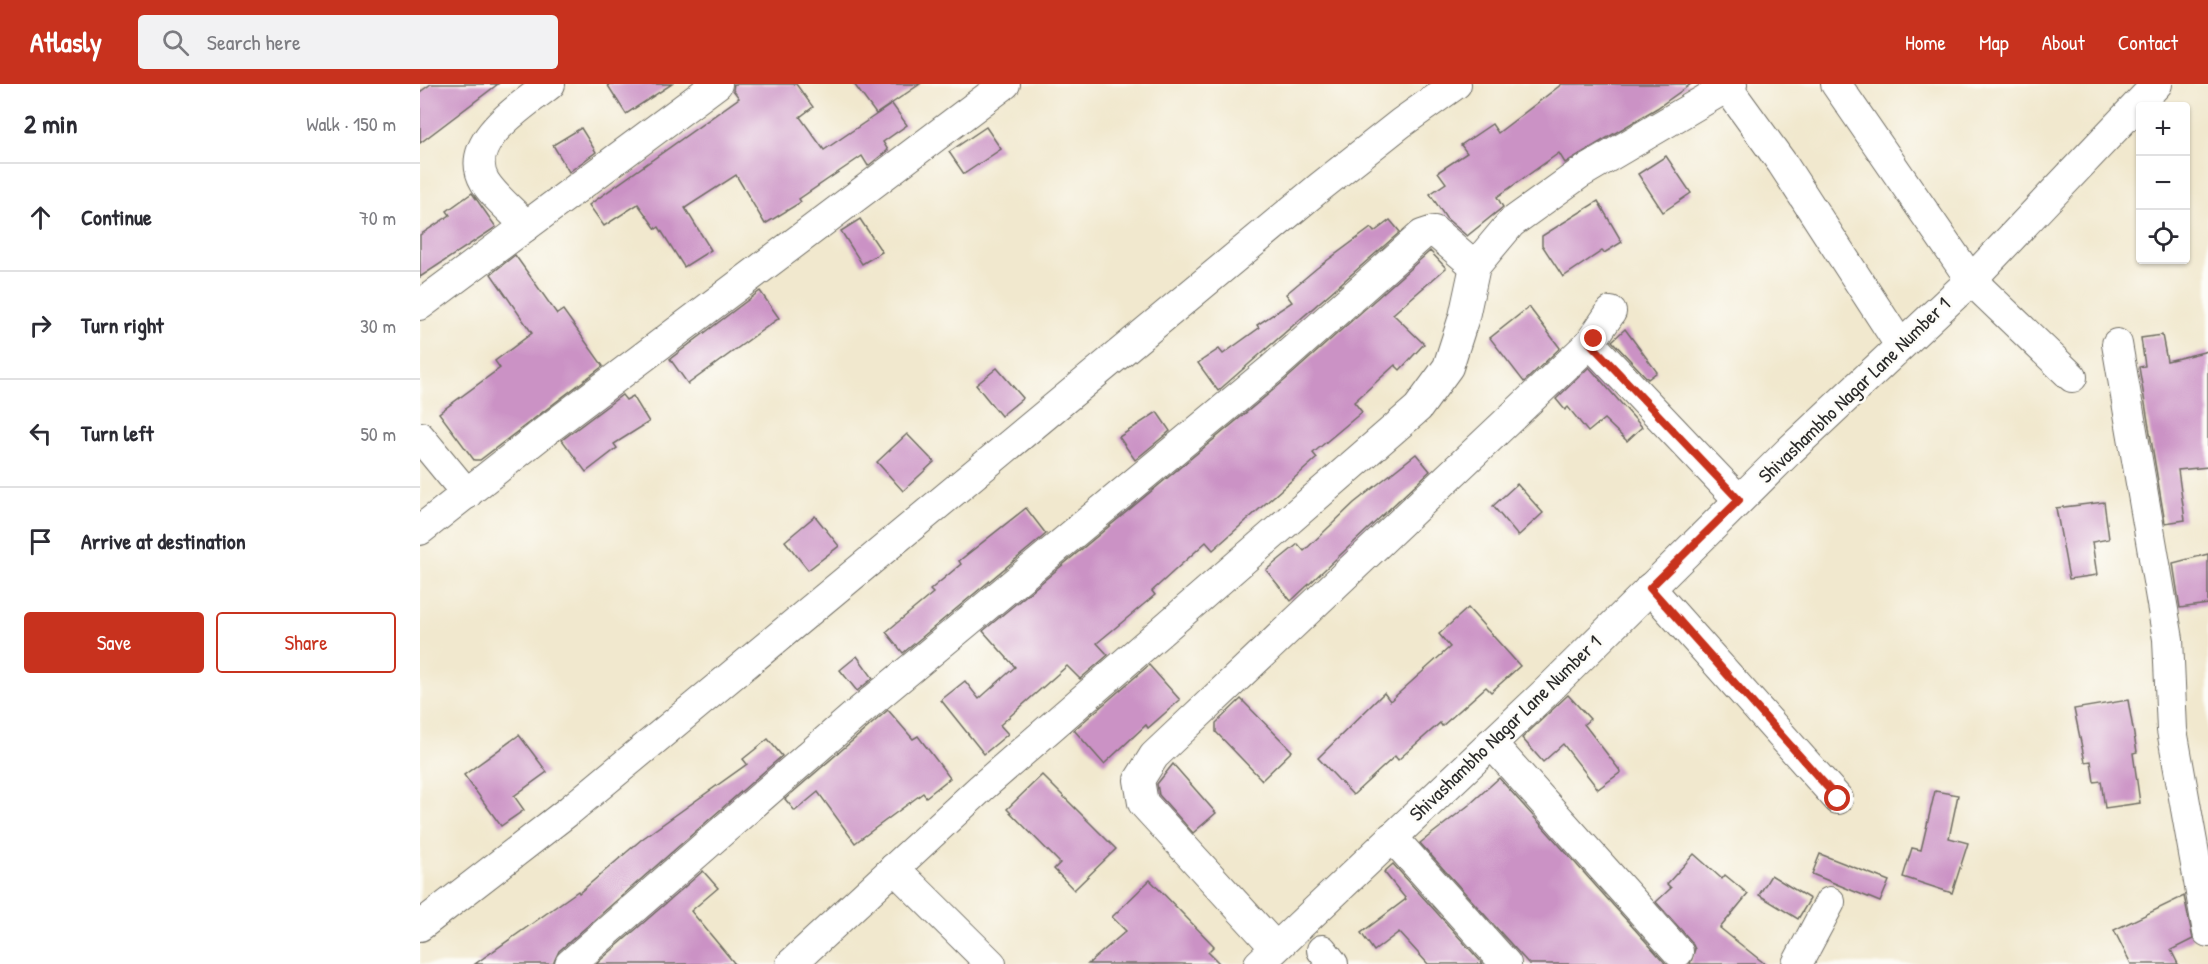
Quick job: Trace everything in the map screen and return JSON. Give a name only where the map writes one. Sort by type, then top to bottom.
[{"type":"street","points":[[526,226],[485,182],[480,164],[484,142],[504,121],[550,84]]},
{"type":"street","points":[[420,305],[717,84]]},
{"type":"street","points":[[420,530],[1005,84]]},
{"type":"street","points":[[420,926],[570,810],[1320,187],[1401,123],[1456,84]]},
{"type":"street","points":[[1836,84],[1971,280],[2072,377]]},
{"type":"street","name":"Shivashambho Nagar Lane Number 1","points":[[1267,956],[1900,345],[1971,280],[2157,84]]},
{"type":"street","points":[[791,964],[981,788],[1418,408],[1448,367],[1464,317],[1475,266],[1511,223],[1579,174],[1730,86],[1900,345]]},
{"type":"street","points":[[570,964],[863,708],[1273,368],[1422,235],[1434,231],[1475,266]]},
{"type":"street","points":[[1267,956],[1143,803],[1140,780],[1154,756],[1590,343],[1611,312]]},
{"type":"street","points":[[1590,343],[1739,500]]},
{"type":"street","points":[[2117,344],[2168,639],[2172,730],[2208,932]]},
{"type":"street","points":[[420,437],[466,494]]},
{"type":"street","points":[[1650,588],[1838,799]]},
{"type":"street","points":[[1491,742],[1678,952]]},
{"type":"street","points":[[1392,837],[1506,964]]},
{"type":"street","points":[[894,868],[991,964]]},
{"type":"street","points":[[1797,964],[1830,902]]},
{"type":"building","points":[[431,84],[498,84],[420,143],[420,92]]},
{"type":"building","points":[[607,84],[672,84],[626,114]]},
{"type":"building","points":[[734,84],[796,84],[813,107],[800,117],[824,150],[892,104],[907,125],[883,142],[888,150],[868,166],[862,156],[799,199],[801,202],[765,224],[736,175],[685,208],[711,250],[684,267],[659,227],[656,229],[638,204],[604,226],[589,205],[739,98],[733,90]]},
{"type":"building","points":[[854,84],[920,84],[876,114]]},
{"type":"building","points":[[1562,84],[1691,84],[1657,108],[1565,163],[1559,153],[1497,197],[1503,207],[1467,236],[1446,218],[1430,194],[1446,183],[1438,172],[1467,153],[1461,145],[1492,124],[1498,133]]},
{"type":"building","points":[[986,127],[1001,149],[964,174],[949,152]]},
{"type":"building","points":[[581,128],[596,152],[569,172],[553,145]]},
{"type":"building","points":[[1666,156],[1691,193],[1663,212],[1638,174]]},
{"type":"building","points":[[472,193],[496,227],[420,277],[420,235],[450,215],[447,211]]},
{"type":"building","points":[[1598,201],[1622,242],[1604,253],[1602,251],[1563,277],[1542,245],[1542,236]]},
{"type":"building","points":[[860,219],[882,252],[862,264],[841,231]]},
{"type":"building","points":[[1390,220],[1400,232],[1218,391],[1198,363],[1219,349],[1223,354],[1259,328],[1257,325],[1292,302],[1286,294],[1317,268],[1371,228],[1374,232]]},
{"type":"building","points":[[1430,251],[1446,268],[1393,314],[1424,344],[1400,370],[1395,365],[1354,402],[1362,412],[1313,453],[1317,458],[1213,550],[1206,542],[1152,591],[1155,595],[1097,643],[1108,655],[1080,679],[1067,666],[1000,725],[1008,734],[984,754],[941,700],[965,681],[979,699],[1015,667],[983,631],[1284,381]]},
{"type":"building","points":[[515,255],[557,314],[563,310],[603,366],[480,460],[474,460],[439,413],[500,368],[495,361],[532,333],[491,274]]},
{"type":"building","points":[[760,291],[779,318],[688,384],[670,359]]},
{"type":"building","points":[[1529,307],[1560,348],[1524,382],[1490,338]]},
{"type":"building","points":[[1625,329],[1657,372],[1648,379],[1612,341]]},
{"type":"building","points":[[2162,335],[2167,361],[2208,351],[2208,467],[2178,470],[2185,520],[2165,523],[2139,367],[2145,366],[2141,338]]},
{"type":"building","points":[[1589,367],[1642,427],[1627,441],[1604,419],[1588,432],[1568,407],[1565,410],[1556,399]]},
{"type":"building","points":[[997,368],[1023,398],[1001,416],[976,385]]},
{"type":"building","points":[[622,395],[626,400],[633,396],[649,422],[614,444],[617,448],[586,472],[562,440]]},
{"type":"building","points":[[1157,412],[1170,431],[1135,460],[1119,437]]},
{"type":"building","points":[[907,434],[934,462],[903,491],[877,462]]},
{"type":"building","points":[[1416,454],[1430,471],[1291,601],[1266,570],[1298,544],[1304,551],[1354,503]]},
{"type":"building","points":[[1517,484],[1543,513],[1518,536],[1493,506]]},
{"type":"building","points":[[2104,502],[2109,539],[2092,542],[2097,575],[2069,579],[2056,508]]},
{"type":"building","points":[[1026,508],[1046,534],[903,653],[886,632],[933,593],[930,590],[961,564],[959,561]]},
{"type":"building","points":[[815,516],[839,546],[808,570],[785,541]]},
{"type":"building","points":[[2208,554],[2208,604],[2180,608],[2173,563]]},
{"type":"building","points":[[1468,608],[1520,666],[1491,692],[1486,687],[1442,726],[1440,723],[1398,760],[1395,756],[1353,795],[1318,758],[1384,693],[1390,701],[1450,647],[1439,634]]},
{"type":"building","points":[[857,656],[873,678],[857,691],[840,670]]},
{"type":"building","points":[[1149,665],[1180,700],[1148,728],[1146,725],[1104,764],[1074,730]]},
{"type":"building","points":[[1568,695],[1590,719],[1584,724],[1621,772],[1598,789],[1563,744],[1543,762],[1522,738]]},
{"type":"building","points":[[1241,699],[1292,751],[1262,780],[1216,732],[1216,723]]},
{"type":"building","points":[[2128,700],[2137,752],[2133,753],[2140,803],[2105,808],[2101,781],[2094,782],[2091,761],[2085,762],[2074,709]]},
{"type":"building","points":[[888,710],[913,739],[918,736],[950,778],[926,797],[923,793],[855,843],[818,792],[795,811],[785,799]]},
{"type":"building","points":[[519,735],[547,772],[514,796],[524,810],[501,826],[464,775]]},
{"type":"building","points":[[768,739],[782,756],[559,951],[553,964],[475,964],[578,891],[579,893],[642,839],[747,764],[743,759]]},
{"type":"building","points":[[1173,764],[1216,813],[1193,833],[1159,795],[1157,784]]},
{"type":"building","points":[[1042,775],[1116,849],[1074,890],[1054,869],[1060,863],[1007,809]]},
{"type":"building","points":[[1499,778],[1666,964],[1529,964],[1420,843]]},
{"type":"building","points":[[1935,791],[1958,795],[1949,838],[1968,843],[1952,893],[1903,877],[1912,848],[1921,850]]},
{"type":"building","points":[[1694,854],[1722,879],[1725,875],[1748,894],[1720,928],[1765,964],[1690,964],[1695,949],[1691,941],[1656,902],[1671,888],[1667,884]]},
{"type":"building","points":[[1820,854],[1889,881],[1880,902],[1812,874]]},
{"type":"building","points":[[1393,864],[1483,964],[1428,964],[1399,932],[1374,951],[1361,933],[1406,899],[1384,872]]},
{"type":"building","points":[[703,871],[718,888],[691,911],[735,964],[596,964]]},
{"type":"building","points":[[1771,875],[1810,899],[1798,919],[1759,895]]},
{"type":"building","points":[[1150,880],[1214,946],[1208,952],[1220,964],[1088,964],[1126,931],[1112,917]]},
{"type":"building","points":[[2184,896],[2193,939],[2171,950],[2178,964],[2131,964],[2114,930]]},
{"type":"route","points":[[1594,339],[1590,343],[1739,500],[1650,588],[1838,799]]}]
